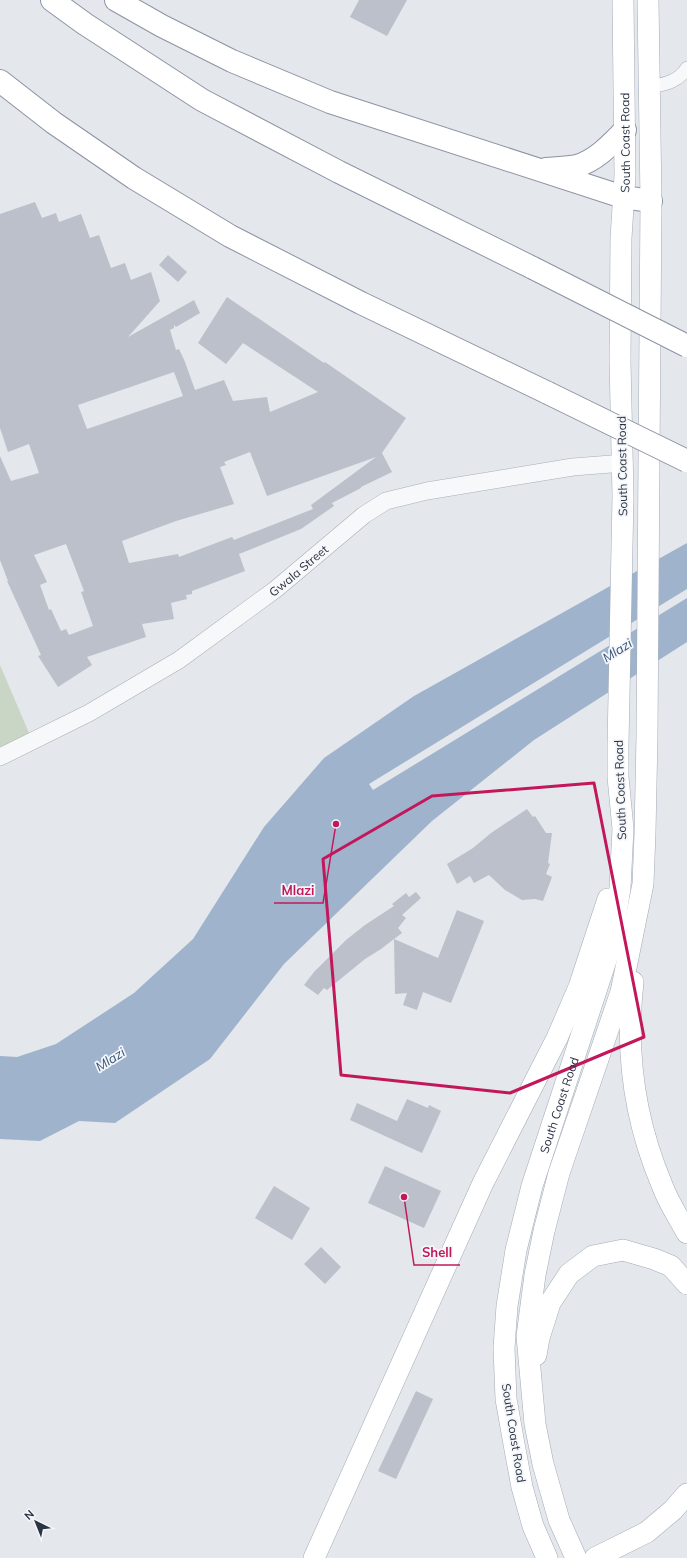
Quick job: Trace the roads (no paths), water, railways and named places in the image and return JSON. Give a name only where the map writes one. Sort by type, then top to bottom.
[{"type":"highway","points":[[52,0],[85,24],[202,100],[339,172],[687,346]]},
{"type":"highway","points":[[116,0],[162,26],[232,61],[330,102],[623,197],[651,201]]},
{"type":"highway","points":[[0,82],[54,123],[134,178],[230,236],[361,303],[687,461]]},
{"type":"highway","points":[[539,170],[577,166],[590,160],[604,151],[625,130]]},
{"type":"main road","name":"South Coast Road","points":[[547,1558],[533,1526],[522,1487],[506,1399],[504,1348],[507,1306],[516,1250],[532,1186],[611,946],[620,888],[623,829],[618,777],[618,745],[624,496],[620,360],[621,238],[625,176],[623,0]]},
{"type":"main road","name":"South Coast Road","points":[[576,1558],[560,1520],[544,1464],[535,1424],[527,1336],[535,1274],[544,1231],[559,1173],[621,992],[643,884],[647,736],[651,201],[648,0]]},
{"type":"main road","points":[[314,1558],[483,1183],[557,1038],[579,987],[609,894],[615,800],[618,777]]},
{"type":"main road","points":[[643,884],[630,1024],[632,1071],[641,1125],[662,1186],[687,1234]]},
{"type":"main road","points":[[531,1386],[539,1338],[550,1303],[568,1274],[593,1256],[623,1250],[654,1259],[671,1266],[687,1284]]},
{"type":"main road","points":[[622,1554],[673,1510],[687,1494]]},
{"type":"main road","points":[[594,1558],[622,1554],[656,1540],[687,1508]]},
{"type":"street","points":[[650,87],[676,81],[687,68]]},
{"type":"street","name":"Gwala Street","points":[[0,757],[89,712],[179,660],[276,589],[364,515],[386,501],[427,492],[573,467],[624,463]]},
{"type":"water","points":[[687,543],[687,589],[369,784],[373,790],[687,598],[687,642],[534,740],[432,821],[284,964],[210,1059],[115,1123],[79,1121],[40,1141],[0,1139],[0,1056],[17,1057],[56,1044],[134,993],[193,939],[264,827],[324,758],[414,696]]},
{"type":"place","name":"Mlazi","points":[[336,824]]},
{"type":"place","name":"Shell","points":[[404,1197]]}]
